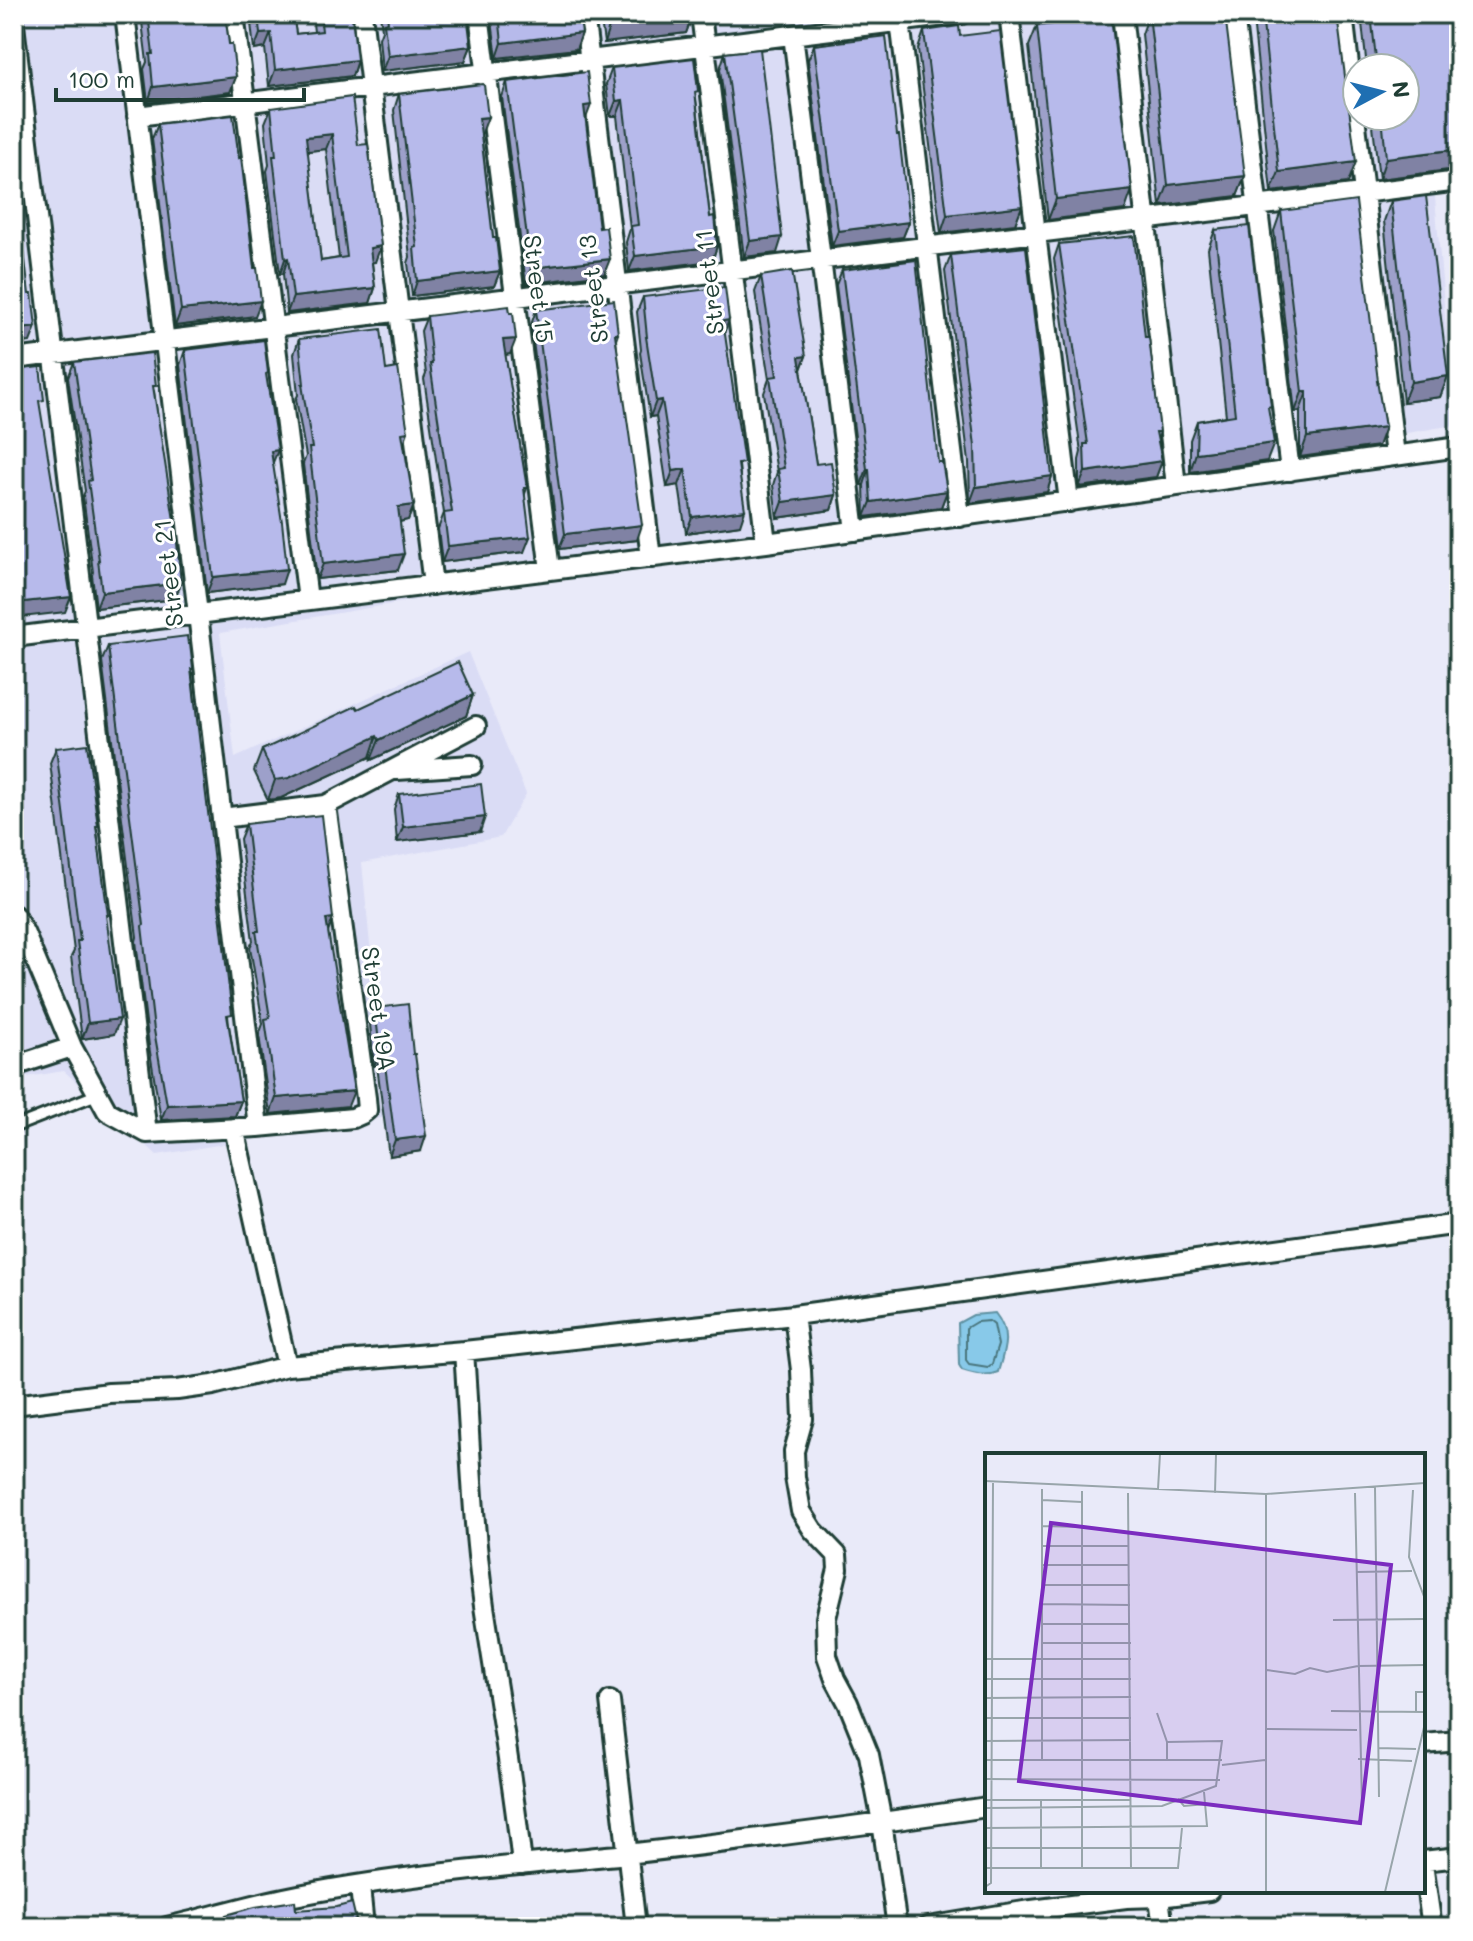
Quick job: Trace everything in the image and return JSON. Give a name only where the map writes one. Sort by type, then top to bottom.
[{"type":"street","name":"Street 21","points":[[125,14],[258,1127]]},
{"type":"street","points":[[234,14],[308,600]]},
{"type":"street","points":[[362,14],[433,585]]},
{"type":"street","name":"Street 15","points":[[479,14],[550,570]]},
{"type":"street","name":"Street 13","points":[[584,14],[651,558]]},
{"type":"street","name":"Street 11","points":[[701,14],[766,543]]},
{"type":"street","points":[[137,116],[961,14]]},
{"type":"street","points":[[1009,14],[1069,502]]},
{"type":"street","points":[[1122,14],[1176,486]]},
{"type":"street","points":[[1234,14],[1290,471]]},
{"type":"street","points":[[1343,14],[1395,456]]},
{"type":"street","points":[[1452,14],[1459,81]]},
{"type":"street","points":[[900,21],[960,517]]},
{"type":"street","points":[[14,25],[147,1133]]},
{"type":"street","points":[[793,35],[855,531]]},
{"type":"street","points":[[14,359],[1459,181]]},
{"type":"street","points":[[14,637],[766,543],[1459,447]]},
{"type":"street","points":[[222,818],[326,805],[476,726]]},
{"type":"street","points":[[391,771],[472,765]]},
{"type":"street","name":"Street 19A","points":[[258,1127],[353,1118],[367,1110],[326,805]]},
{"type":"street","points":[[14,915],[72,1047],[107,1111],[147,1133],[258,1127]]},
{"type":"street","points":[[14,1066],[72,1047]]},
{"type":"street","points":[[234,1128],[287,1366]]},
{"type":"street","points":[[14,1405],[109,1393],[189,1389],[287,1366],[464,1351],[794,1315],[1459,1224]]},
{"type":"street","points":[[794,1315],[803,1419],[794,1451],[795,1477],[801,1511],[813,1530],[837,1555],[838,1569],[826,1618],[827,1656],[869,1755],[897,1927]]},
{"type":"street","points":[[464,1351],[474,1518],[522,1865]]},
{"type":"street","points":[[610,1701],[636,1927]]},
{"type":"street","points":[[1425,1744],[1459,1741]]},
{"type":"street","points":[[167,1927],[286,1897],[475,1869],[629,1853],[985,1807]]},
{"type":"street","points":[[1425,1863],[1459,1857]]},
{"type":"street","points":[[1425,1877],[1432,1927]]},
{"type":"street","points":[[360,1886],[364,1927]]},
{"type":"street","points":[[1022,1893],[1024,1911]]},
{"type":"street","points":[[928,1927],[1158,1894],[1163,1927]]},
{"type":"lane","points":[[14,1127],[98,1094]]},
{"type":"shaded area","points":[[14,14],[1459,14],[1459,181],[1434,185],[1454,425],[220,633],[235,758],[468,652],[526,794],[501,837],[362,863],[387,1117],[157,1155],[64,1071],[14,1079]]},
{"type":"water","points":[[995,1313],[1005,1334],[998,1372],[985,1375],[962,1370],[959,1365],[958,1323],[973,1315]]},
{"type":"building","points":[[148,14],[225,14],[236,77],[153,87]]},
{"type":"building","points":[[258,14],[293,14],[296,34],[322,31],[320,14],[355,14],[352,17],[357,60],[275,70],[271,33],[260,34]]},
{"type":"building","points":[[387,14],[467,14],[471,46],[388,56],[384,23],[388,22]]},
{"type":"building","points":[[499,14],[579,14],[582,33],[502,43]]},
{"type":"building","points":[[608,14],[691,14],[692,17],[609,27]]},
{"type":"building","points":[[1149,14],[1225,14],[1245,176],[1168,185]]},
{"type":"building","points":[[1262,14],[1337,14],[1342,52],[1341,132],[1352,132],[1356,162],[1279,172]]},
{"type":"building","points":[[1371,14],[1447,14],[1459,114],[1459,149],[1386,158],[1384,132],[1421,132],[1421,52],[1375,52]]},
{"type":"building","points":[[1111,17],[1132,190],[1056,199],[1037,26]]},
{"type":"building","points":[[959,26],[960,36],[1000,31],[1022,206],[947,215],[924,31]]},
{"type":"building","points":[[886,36],[909,222],[838,231],[814,45]]},
{"type":"building","points":[[760,49],[782,237],[750,241],[725,53]]},
{"type":"building","points":[[694,58],[698,91],[695,92],[710,217],[714,216],[717,246],[635,256],[631,226],[638,225],[623,100],[616,101],[612,68]]},
{"type":"building","points":[[587,72],[591,105],[584,106],[599,228],[606,227],[610,259],[531,268],[507,82]]},
{"type":"building","points":[[482,84],[488,117],[479,118],[493,238],[496,238],[500,271],[417,281],[414,248],[417,247],[399,94]]},
{"type":"building","points":[[352,97],[358,145],[368,144],[381,246],[370,248],[375,288],[293,297],[288,258],[285,259],[273,156],[276,156],[271,108]],"holes":[[[332,134],[347,257],[321,261],[306,137]]]},
{"type":"building","points":[[233,115],[261,301],[181,310],[158,124]]},
{"type":"building","points":[[14,183],[36,327],[14,330]]},
{"type":"building","points":[[1426,196],[1448,376],[1411,382],[1391,201]]},
{"type":"building","points":[[1356,201],[1385,427],[1307,437],[1307,392],[1302,392],[1281,211]]},
{"type":"building","points":[[1249,226],[1274,443],[1196,453],[1197,421],[1235,415],[1215,230]]},
{"type":"building","points":[[1134,236],[1145,337],[1149,337],[1160,432],[1156,432],[1162,461],[1085,472],[1084,444],[1088,444],[1059,244]]},
{"type":"building","points":[[1026,247],[1052,476],[976,487],[975,446],[951,255]]},
{"type":"building","points":[[916,260],[938,462],[942,462],[947,491],[871,502],[842,270]]},
{"type":"building","points":[[792,271],[806,356],[799,357],[816,464],[831,462],[836,495],[783,502],[778,469],[784,468],[770,377],[777,376],[761,276]]},
{"type":"building","points":[[725,287],[729,320],[723,321],[744,463],[738,464],[745,510],[692,517],[685,469],[673,471],[662,400],[656,401],[643,297]]},
{"type":"building","points":[[614,300],[618,334],[615,334],[642,525],[565,534],[536,310]]},
{"type":"building","points":[[509,306],[510,313],[513,313],[516,339],[503,340],[527,488],[524,488],[530,537],[448,546],[444,513],[452,512],[430,364],[427,316]]},
{"type":"building","points":[[381,329],[386,370],[398,368],[408,432],[402,433],[414,505],[398,507],[404,554],[323,564],[299,339]]},
{"type":"building","points":[[264,340],[278,450],[271,451],[287,569],[213,577],[185,350]]},
{"type":"building","points":[[152,353],[156,386],[153,386],[181,583],[102,592],[88,481],[91,480],[74,362]]},
{"type":"building","points":[[40,367],[44,400],[39,401],[71,597],[14,603],[14,370]]},
{"type":"building","points":[[187,636],[232,1014],[227,1015],[241,1101],[167,1105],[154,1030],[144,925],[108,646]]},
{"type":"building","points":[[458,662],[473,695],[379,740],[377,736],[289,778],[275,780],[262,750]]},
{"type":"building","points":[[87,744],[120,1019],[88,1023],[56,748]]},
{"type":"building","points":[[481,784],[485,817],[403,827],[399,794]]},
{"type":"building","points":[[321,815],[333,918],[326,919],[354,1091],[276,1098],[265,1019],[270,1018],[256,931],[259,931],[246,824]]},
{"type":"building","points":[[408,1004],[426,1136],[395,1140],[375,1008]]},
{"type":"building","points":[[295,1901],[296,1910],[352,1903],[356,1920],[338,1924],[338,1927],[229,1927],[226,1915]]}]
